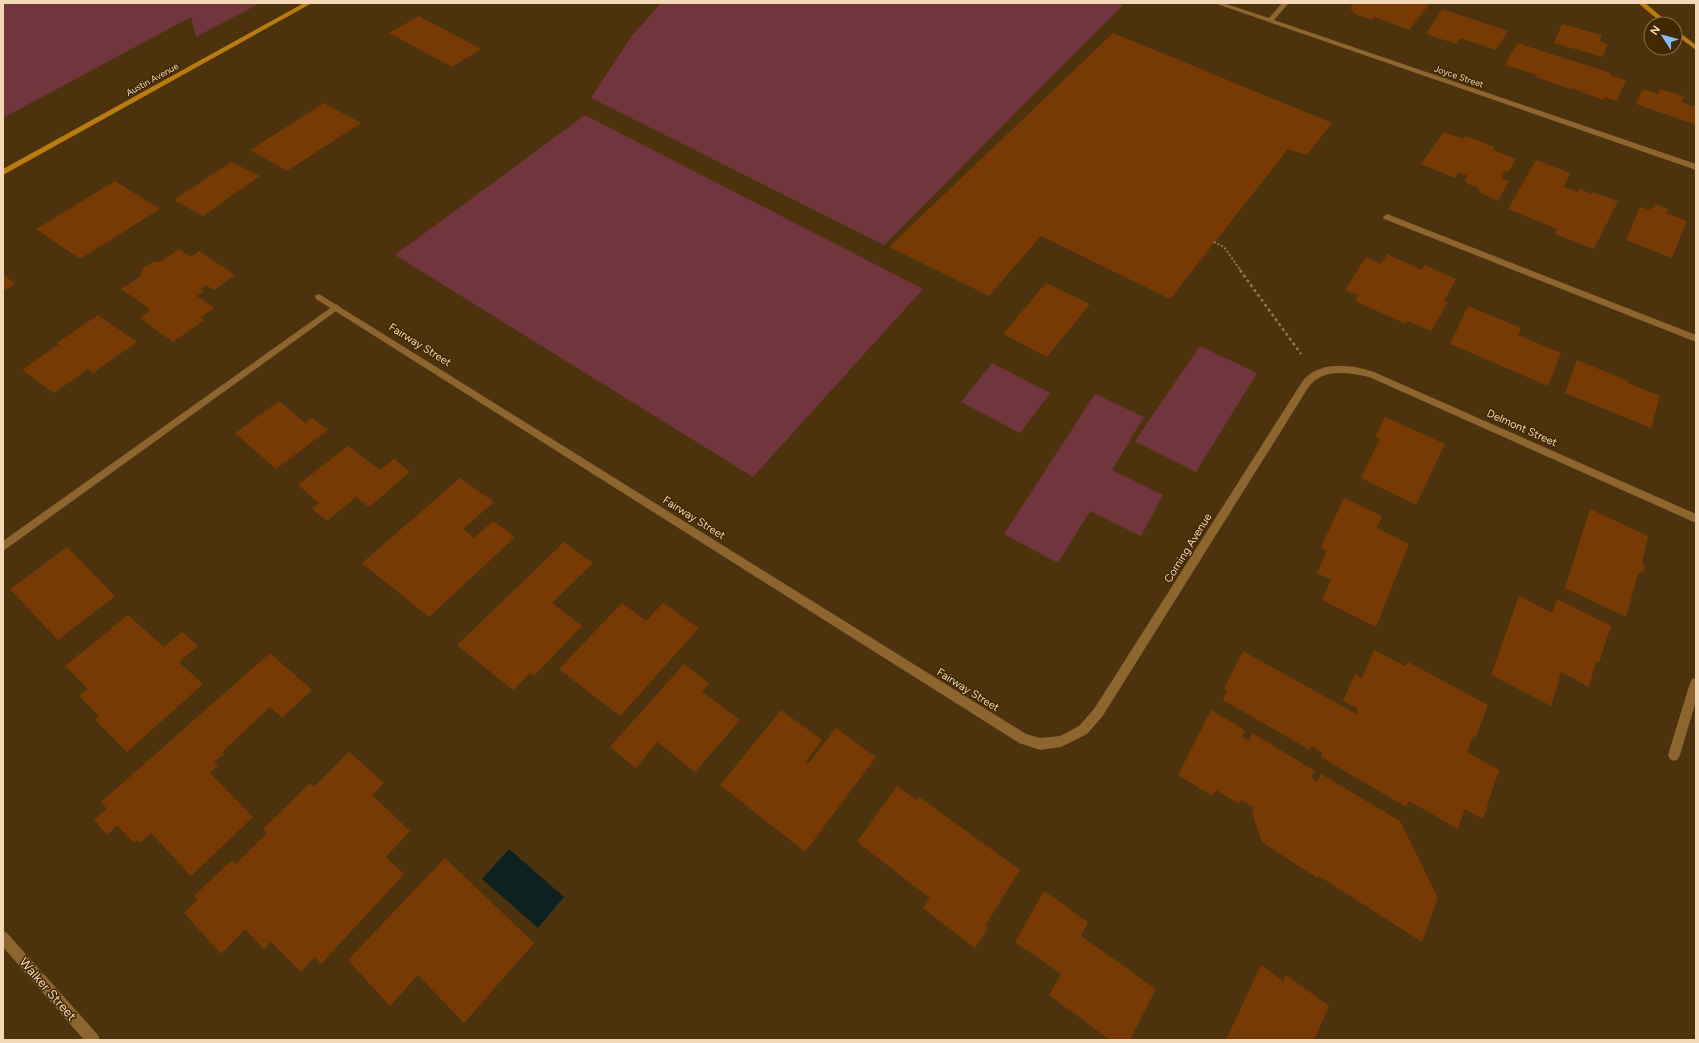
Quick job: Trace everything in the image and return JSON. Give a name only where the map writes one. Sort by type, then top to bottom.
[{"type":"main road","name":"Austin Avenue","points":[[3,172],[309,3]]},
{"type":"main road","points":[[1641,3],[1657,16]]},
{"type":"main road","points":[[1683,37],[1696,48]]},
{"type":"street","name":"Joyce Street","points":[[1217,3],[1696,166]]},
{"type":"street","points":[[1270,21],[1286,3]]},
{"type":"street","points":[[1387,217],[1696,340]]},
{"type":"street","name":"Fairway Street","points":[[320,296],[1023,739],[1040,744],[1061,741]]},
{"type":"street","points":[[3,547],[336,307]]},
{"type":"street","name":"Corning Avenue","points":[[1061,741],[1083,730],[1098,713],[1305,384],[1313,376],[1335,370]]},
{"type":"street","name":"Delmont Street","points":[[1335,370],[1354,370],[1371,374],[1696,519]]},
{"type":"street","points":[[1674,755],[1696,683]]},
{"type":"street","name":"Walker Street","points":[[3,937],[93,1040]]},
{"type":"path","points":[[1214,242],[1224,247],[1301,355]]},
{"type":"shaded area","points":[[3,3],[260,3],[196,37],[191,17],[3,118]]},
{"type":"shaded area","points":[[661,3],[1118,3],[1123,5],[884,245],[591,98],[631,37]]},
{"type":"shaded area","points":[[585,115],[923,289],[753,477],[395,255]]},
{"type":"shaded area","points":[[1200,346],[1257,373],[1196,472],[1135,441]]},
{"type":"shaded area","points":[[992,363],[1050,393],[1020,433],[961,402]]},
{"type":"shaded area","points":[[1095,394],[1144,417],[1112,470],[1163,495],[1141,536],[1090,511],[1058,563],[1004,534]]},
{"type":"water","points":[[509,849],[564,897],[538,928],[482,879]]},
{"type":"building","points":[[1354,3],[1430,3],[1409,30],[1374,17],[1372,20],[1355,14],[1350,8]]},
{"type":"building","points":[[1442,9],[1508,31],[1496,50],[1460,38],[1456,44],[1426,34]]},
{"type":"building","points":[[419,16],[481,49],[452,67],[389,33]]},
{"type":"building","points":[[1562,24],[1602,35],[1600,41],[1608,44],[1603,57],[1554,43]]},
{"type":"building","points":[[1113,33],[1332,123],[1307,155],[1288,149],[1170,299],[1041,236],[989,296],[889,247]]},
{"type":"building","points":[[1517,43],[1611,73],[1610,75],[1626,80],[1617,101],[1604,97],[1603,100],[1536,77],[1537,75],[1505,65]]},
{"type":"building","points":[[1643,89],[1658,94],[1660,89],[1684,96],[1681,102],[1696,107],[1696,125],[1636,104]]},
{"type":"building","points":[[324,103],[361,123],[287,171],[250,150]]},
{"type":"building","points":[[1444,132],[1463,139],[1466,136],[1495,147],[1493,150],[1516,159],[1508,172],[1505,171],[1501,178],[1509,181],[1498,201],[1482,194],[1477,187],[1468,184],[1465,179],[1468,176],[1459,172],[1455,178],[1421,164]]},
{"type":"building","points":[[1536,160],[1570,173],[1564,187],[1578,192],[1580,189],[1592,194],[1593,192],[1618,201],[1594,249],[1555,234],[1557,229],[1508,209]]},
{"type":"building","points":[[231,162],[260,176],[203,216],[174,200]]},
{"type":"building","points":[[115,181],[160,209],[80,259],[36,229]]},
{"type":"building","points":[[1655,204],[1668,209],[1666,213],[1687,221],[1672,258],[1626,240],[1640,207],[1650,210],[1651,207],[1654,208]]},
{"type":"building","points":[[179,249],[191,257],[199,251],[235,275],[214,290],[206,285],[200,289],[204,291],[197,296],[214,308],[200,318],[204,320],[173,342],[140,318],[151,310],[121,289],[141,276],[140,275],[143,268],[153,262],[160,262]]},
{"type":"building","points":[[1387,254],[1422,270],[1425,265],[1456,279],[1444,301],[1448,302],[1431,331],[1408,321],[1406,324],[1355,301],[1358,295],[1345,290],[1366,257],[1381,264]]},
{"type":"building","points":[[3,274],[15,284],[3,291]]},
{"type":"building","points":[[1046,283],[1090,304],[1047,357],[1003,334]]},
{"type":"building","points":[[1468,306],[1521,328],[1518,335],[1561,353],[1548,386],[1450,344]]},
{"type":"building","points":[[98,315],[137,342],[93,373],[88,369],[54,393],[22,370],[59,344],[57,343]]},
{"type":"building","points":[[1577,360],[1660,396],[1651,428],[1565,393]]},
{"type":"building","points":[[279,401],[305,423],[312,418],[328,430],[276,469],[235,433]]},
{"type":"building","points":[[1385,417],[1445,444],[1416,505],[1361,478],[1380,439],[1375,437]]},
{"type":"building","points":[[348,446],[380,470],[394,459],[410,472],[369,507],[356,497],[327,521],[312,509],[319,503],[298,485]]},
{"type":"building","points":[[460,478],[494,502],[463,529],[474,538],[493,521],[515,537],[429,617],[362,563]]},
{"type":"building","points":[[1344,498],[1382,516],[1377,528],[1409,544],[1376,627],[1322,600],[1331,580],[1317,573],[1327,551],[1321,547]]},
{"type":"building","points":[[1590,509],[1648,536],[1642,562],[1645,570],[1638,574],[1626,617],[1565,588]]},
{"type":"building","points":[[564,542],[593,563],[552,603],[582,626],[534,676],[530,673],[513,690],[457,645]]},
{"type":"building","points":[[67,547],[115,596],[58,640],[10,589]]},
{"type":"building","points":[[1519,596],[1552,613],[1557,599],[1611,626],[1599,663],[1596,661],[1589,687],[1561,672],[1551,706],[1491,675]]},
{"type":"building","points":[[622,603],[646,621],[663,603],[699,628],[620,716],[559,669]]},
{"type":"building","points":[[128,615],[164,647],[182,632],[198,646],[179,662],[203,684],[127,752],[95,720],[99,716],[79,696],[88,689],[65,666]]},
{"type":"building","points":[[1374,650],[1405,666],[1408,662],[1488,705],[1476,737],[1474,735],[1467,752],[1499,770],[1483,819],[1465,809],[1458,829],[1409,801],[1406,807],[1321,757],[1322,753],[1312,746],[1310,750],[1223,700],[1227,691],[1224,689],[1243,651],[1356,714],[1358,709],[1343,701],[1355,674],[1362,678]]},
{"type":"building","points":[[270,653],[312,690],[282,718],[270,707],[222,752],[224,754],[214,762],[218,766],[210,773],[253,817],[191,876],[151,833],[140,843],[138,840],[134,843],[117,825],[107,835],[94,820],[107,809],[101,802]]},
{"type":"building","points":[[684,664],[709,683],[702,692],[740,720],[695,772],[657,742],[636,768],[610,747]]},
{"type":"building","points":[[781,710],[822,740],[806,761],[809,763],[836,728],[876,757],[805,852],[720,785]]},
{"type":"building","points":[[1211,710],[1245,730],[1242,736],[1249,741],[1252,733],[1315,771],[1311,778],[1317,782],[1321,774],[1400,821],[1438,898],[1422,942],[1319,876],[1317,878],[1262,842],[1252,813],[1254,808],[1241,800],[1239,804],[1216,790],[1212,796],[1178,775]]},
{"type":"building","points":[[349,752],[384,783],[372,795],[410,831],[386,857],[404,874],[321,964],[315,957],[301,972],[271,942],[264,949],[245,929],[221,954],[184,913],[198,899],[194,896],[232,860],[236,864],[267,833],[263,829],[310,783],[314,787]]},
{"type":"building","points":[[897,786],[917,800],[919,797],[1020,870],[985,926],[988,928],[975,948],[923,908],[930,898],[857,842]]},
{"type":"building","points":[[445,858],[534,943],[464,1023],[418,975],[390,1006],[348,960]]},
{"type":"building","points":[[1044,891],[1088,922],[1081,936],[1156,989],[1130,1040],[1110,1040],[1049,995],[1061,974],[1015,942]]},
{"type":"building","points":[[1261,965],[1283,981],[1286,975],[1329,1006],[1314,1040],[1226,1040]]}]
